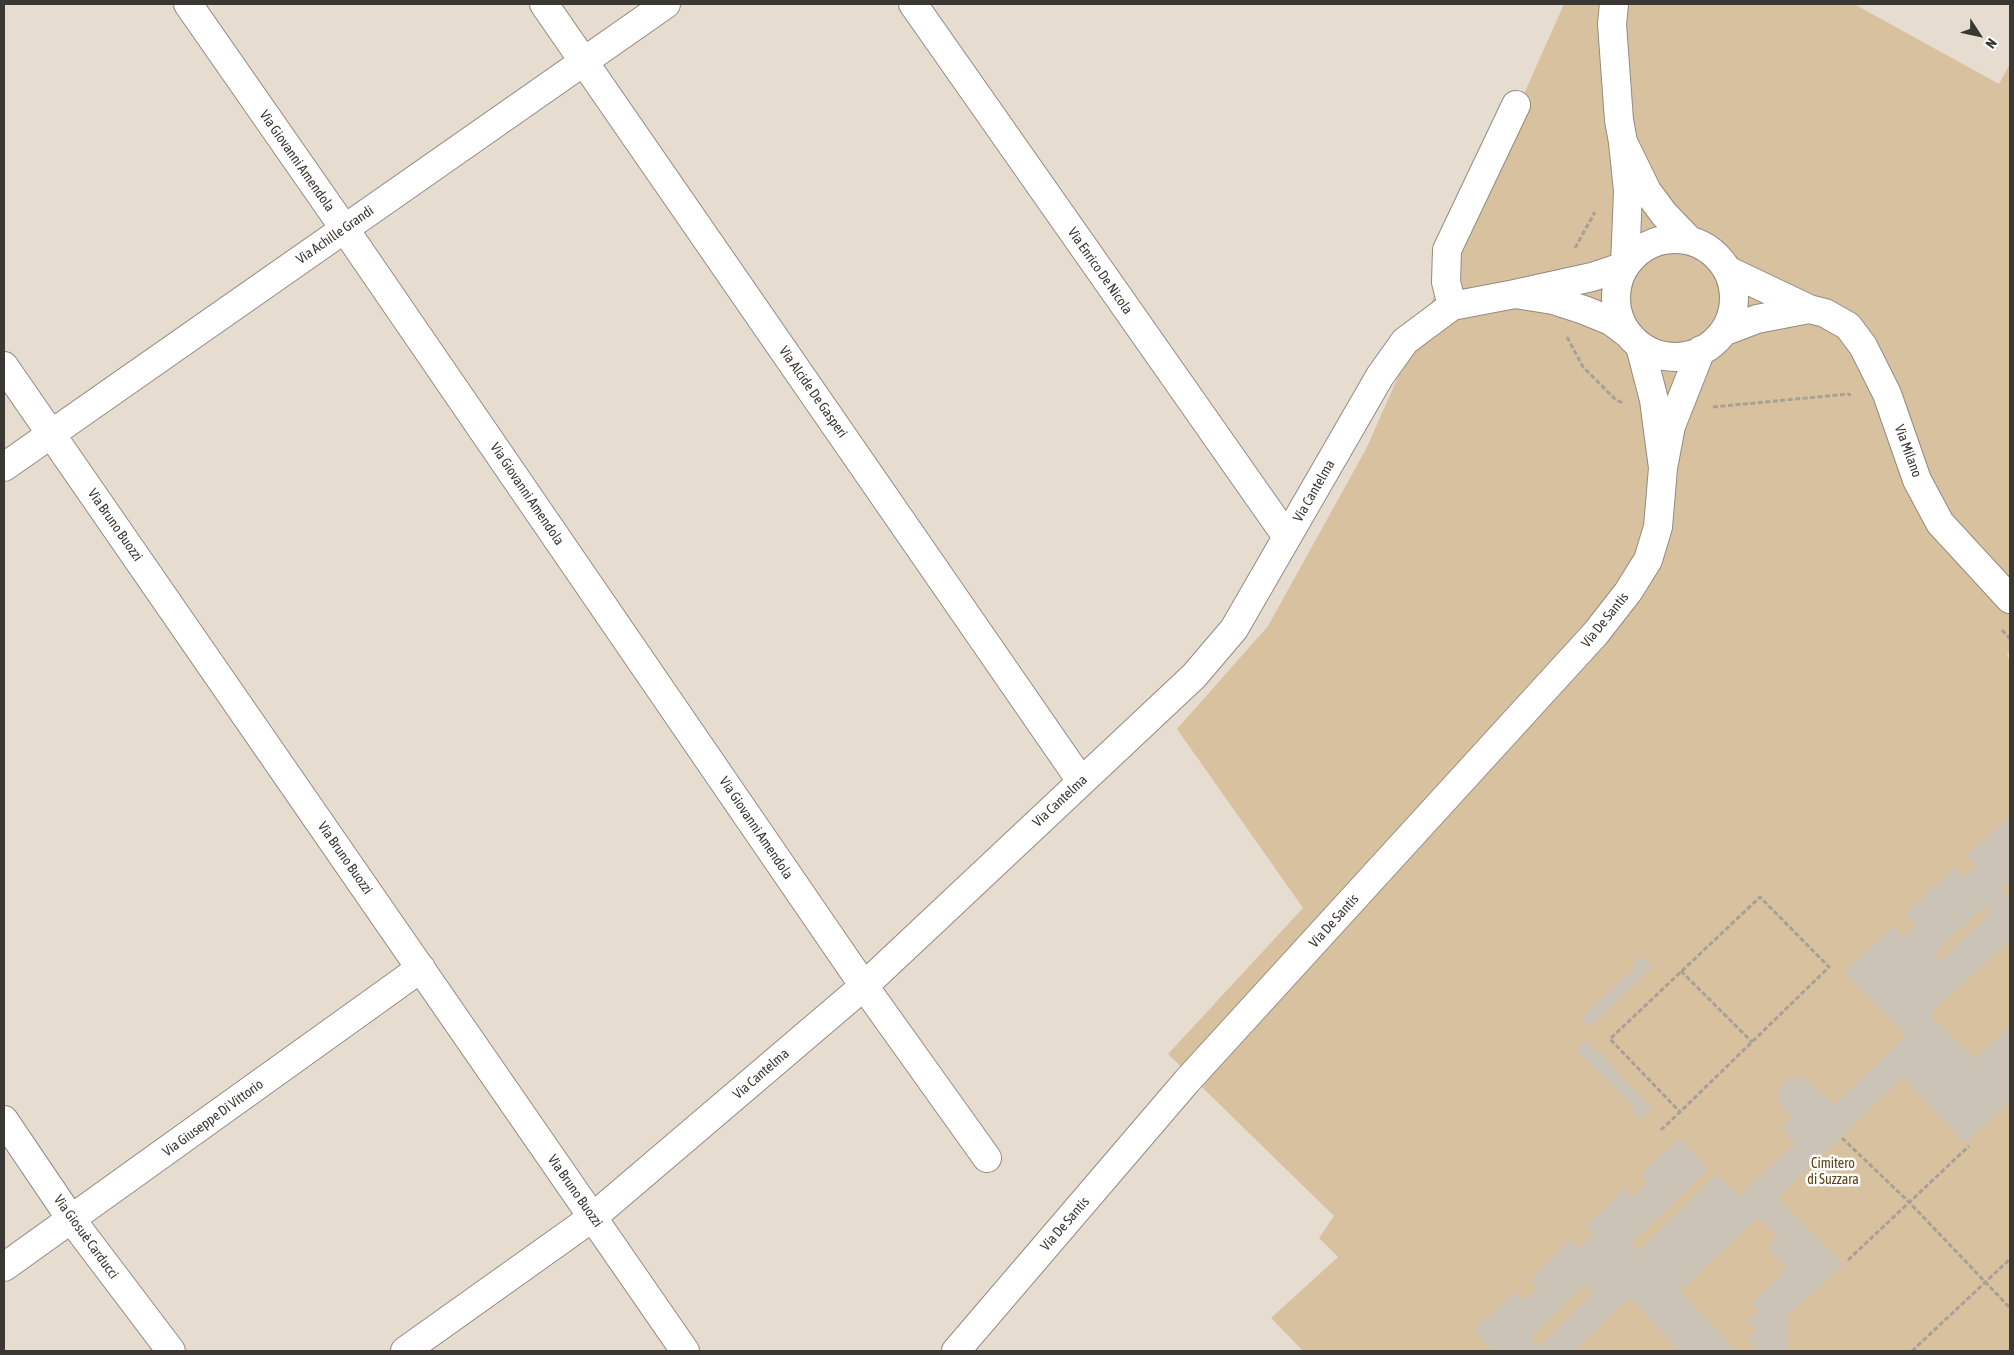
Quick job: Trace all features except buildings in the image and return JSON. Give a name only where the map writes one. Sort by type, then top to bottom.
[{"type":"street","name":"Via Giovanni Amendola","points":[[188,4],[864,986],[987,1158]]},
{"type":"street","name":"Via Alcide De Gasperi","points":[[544,4],[1081,781]]},
{"type":"street","name":"Via Achille Grandi","points":[[4,467],[666,4]]},
{"type":"street","name":"Via Enrico De Nicola","points":[[913,4],[1287,537]]},
{"type":"street","points":[[1614,4],[1613,34],[1619,120],[1628,191],[1625,266]]},
{"type":"street","points":[[1516,105],[1447,250],[1446,282],[1452,306],[1592,277],[1625,266]]},
{"type":"street","points":[[1623,142],[1647,191],[1664,214],[1689,240]]},
{"type":"street","points":[[1515,294],[1553,300],[1584,310],[1611,322],[1634,339],[1657,354],[1675,357],[1694,354],[1710,345],[1723,332],[1732,315],[1734,296],[1731,278],[1722,261],[1707,248],[1689,240],[1670,239],[1651,244],[1636,253],[1625,266],[1618,282],[1616,299],[1619,317],[1634,339],[1654,400],[1663,468]]},
{"type":"street","name":"Via Milano","points":[[1727,270],[1809,309],[1825,313],[1848,326],[1863,346],[1887,394],[1918,480],[1940,523],[2010,599]]},
{"type":"street","name":"Via Cantelma","points":[[405,1351],[593,1217],[864,986],[1194,676],[1234,629],[1380,376],[1405,341],[1452,306]]},
{"type":"street","points":[[1723,332],[1757,319],[1809,309]]},
{"type":"street","points":[[1663,468],[1671,426],[1701,350]]},
{"type":"street","name":"Via Bruno Buozzi","points":[[4,366],[686,1351]]},
{"type":"street","name":"Via De Santis","points":[[956,1351],[1188,1081],[1596,634],[1628,592],[1648,560],[1658,526],[1663,468]]},
{"type":"street","name":"Via Giuseppe Di Vittorio","points":[[4,1267],[421,968]]},
{"type":"street","name":"Via Giosuè Carducci","points":[[4,1120],[71,1220],[171,1351]]},
{"type":"path","points":[[1661,1130],[1680,1112],[1829,967],[1760,897],[1610,1039],[1680,1112]]},
{"type":"path","points":[[1681,971],[1752,1042]]},
{"type":"path","points":[[1842,1138],[1909,1202],[2010,1308]]},
{"type":"path","points":[[1848,1260],[1969,1146]]},
{"type":"path","points":[[1912,1351],[2010,1259]]},
{"type":"green space","name":"Cimitero di Suzzara","points":[[1564,4],[1854,4],[1999,84],[2010,64],[2010,649],[2007,656],[2010,660],[2010,1351],[1303,1351],[1271,1318],[1338,1257],[1319,1238],[1334,1216],[1168,1054],[1303,908],[1177,729],[1268,626],[1366,449]]}]
